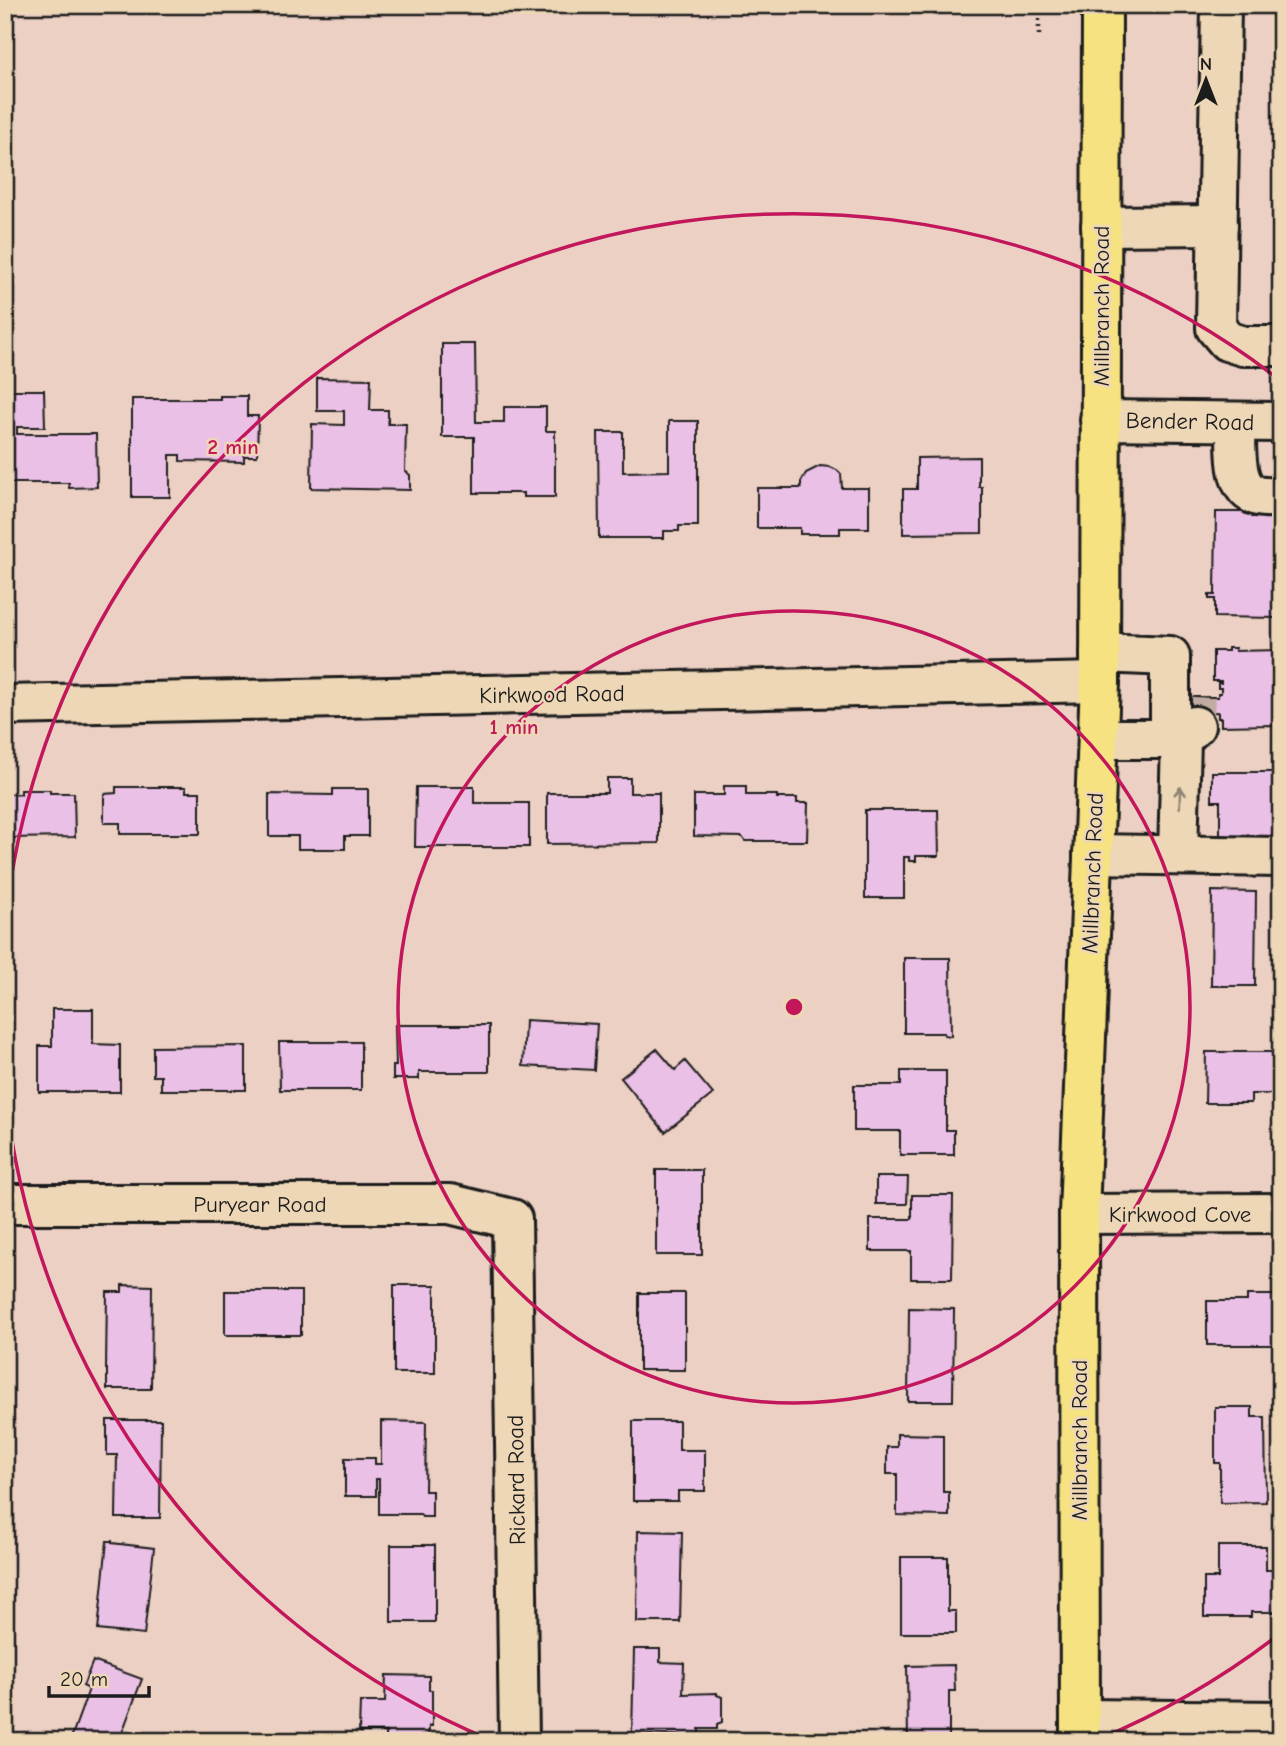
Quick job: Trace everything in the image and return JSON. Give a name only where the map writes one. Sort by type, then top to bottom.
[{"type":"main road","name":"Millbranch Road","points":[[1080,1730],[1079,1214],[1100,668],[1102,5]]},
{"type":"street","points":[[1221,5],[1216,328],[1227,341],[1243,346],[1281,346]]},
{"type":"street","points":[[1101,226],[1218,225]]},
{"type":"street","name":"Bender Road","points":[[1100,420],[1281,422]]},
{"type":"street","points":[[1236,422],[1238,475],[1246,487],[1257,496],[1281,497]]},
{"type":"street","name":"Kirkwood Road","points":[[5,705],[1100,668],[1170,656],[1170,723],[1191,716]]},
{"type":"street","points":[[1098,739],[1191,716],[1178,855]]},
{"type":"street","points":[[1093,854],[1281,857]]},
{"type":"street","name":"Puryear Road","points":[[5,1204],[450,1204],[512,1219]]},
{"type":"street","name":"Kirkwood Cove","points":[[1079,1214],[1281,1213]]},
{"type":"street","name":"Rickard Road","points":[[512,1219],[519,1741]]},
{"type":"street","points":[[1080,1730],[1281,1721]]},
{"type":"path","points":[[1039,5],[1039,35]]},
{"type":"building","points":[[442,344],[475,344],[476,422],[504,422],[504,407],[546,407],[546,431],[555,431],[555,497],[523,497],[523,493],[474,493],[474,437],[442,437]]},
{"type":"building","points":[[317,378],[371,379],[370,410],[388,410],[388,424],[406,424],[405,471],[410,475],[410,490],[311,488],[312,424],[344,425],[344,411],[317,411]]},
{"type":"building","points":[[6,390],[44,390],[45,427],[17,427],[17,434],[96,434],[97,487],[69,488],[69,483],[5,483]]},
{"type":"building","points":[[220,396],[247,396],[247,416],[258,416],[257,456],[244,456],[244,462],[180,461],[180,455],[170,455],[170,497],[132,497],[132,399],[220,399]]},
{"type":"building","points":[[669,421],[698,421],[698,526],[679,526],[679,531],[664,531],[664,538],[599,538],[598,432],[623,432],[623,472],[669,471]]},
{"type":"building","points":[[979,457],[982,533],[903,534],[903,489],[917,489],[917,458]]},
{"type":"building","points":[[820,466],[830,467],[841,474],[842,488],[869,488],[869,528],[840,528],[840,534],[800,534],[800,528],[757,528],[757,488],[801,488],[806,473]]},
{"type":"building","points":[[1216,512],[1252,512],[1252,517],[1279,517],[1281,513],[1281,618],[1215,617],[1215,599],[1209,599],[1209,595],[1215,595]]},
{"type":"building","points":[[1228,648],[1235,648],[1235,651],[1281,650],[1281,748],[1274,748],[1274,725],[1221,726],[1218,712],[1183,713],[1185,697],[1218,697],[1218,693],[1221,693],[1218,683],[1221,681],[1213,681],[1213,651],[1228,651]]},
{"type":"building","points":[[1212,772],[1281,772],[1281,827],[1278,827],[1278,846],[1220,845],[1220,801],[1212,801]]},
{"type":"building","points":[[607,778],[630,778],[630,793],[659,793],[659,843],[547,844],[547,793],[607,793]]},
{"type":"building","points":[[724,786],[746,786],[746,795],[777,795],[777,798],[797,798],[797,803],[808,803],[807,841],[745,841],[742,837],[694,836],[694,795],[724,795]]},
{"type":"building","points":[[116,787],[186,787],[186,792],[200,792],[200,834],[120,834],[120,823],[104,823],[104,794],[116,793]]},
{"type":"building","points":[[416,787],[474,787],[474,803],[529,803],[529,847],[415,847]]},
{"type":"building","points":[[333,789],[368,789],[368,836],[345,836],[345,849],[298,849],[298,836],[269,836],[269,794],[333,795]]},
{"type":"building","points":[[21,790],[74,793],[75,837],[5,838],[5,794],[21,794]]},
{"type":"building","points":[[865,810],[938,810],[939,856],[916,856],[916,861],[909,861],[909,857],[904,857],[904,898],[865,898]]},
{"type":"building","points":[[1212,891],[1256,892],[1255,986],[1211,986]]},
{"type":"building","points":[[904,958],[950,958],[951,1036],[944,1033],[904,1033]]},
{"type":"building","points":[[52,1009],[93,1009],[93,1044],[120,1045],[120,1092],[39,1092],[39,1046],[52,1046]]},
{"type":"building","points":[[525,1020],[597,1024],[594,1070],[523,1066]]},
{"type":"building","points":[[395,1025],[489,1025],[489,1072],[419,1072],[419,1079],[393,1079],[393,1066],[396,1066]]},
{"type":"building","points":[[279,1042],[361,1042],[361,1090],[280,1090]]},
{"type":"building","points":[[246,1046],[246,1090],[161,1090],[161,1076],[153,1076],[153,1047]]},
{"type":"building","points":[[657,1049],[675,1070],[685,1061],[713,1094],[665,1132],[621,1078]]},
{"type":"building","points":[[1206,1052],[1281,1052],[1281,1094],[1251,1094],[1251,1103],[1205,1103]]},
{"type":"building","points":[[901,1071],[946,1071],[946,1130],[954,1130],[954,1155],[900,1155],[900,1131],[854,1131],[854,1085],[901,1085]]},
{"type":"building","points":[[656,1170],[702,1170],[702,1255],[656,1255]]},
{"type":"building","points":[[876,1177],[908,1177],[907,1204],[876,1204]]},
{"type":"building","points":[[912,1195],[953,1195],[952,1279],[911,1279],[911,1251],[870,1251],[870,1219],[912,1219]]},
{"type":"building","points":[[122,1285],[152,1286],[151,1389],[107,1389],[107,1292],[122,1292]]},
{"type":"building","points":[[394,1285],[435,1285],[435,1373],[394,1373]]},
{"type":"building","points":[[225,1291],[301,1291],[301,1335],[225,1335]]},
{"type":"building","points":[[639,1293],[685,1293],[685,1370],[639,1370]]},
{"type":"building","points":[[1247,1295],[1281,1295],[1281,1345],[1207,1345],[1207,1301],[1247,1301]]},
{"type":"building","points":[[909,1308],[954,1309],[953,1401],[908,1401]]},
{"type":"building","points":[[1215,1407],[1252,1407],[1252,1417],[1265,1417],[1266,1502],[1220,1503],[1220,1463],[1215,1463]]},
{"type":"building","points":[[107,1420],[161,1420],[160,1518],[116,1518],[117,1455],[107,1455]]},
{"type":"building","points":[[381,1421],[426,1422],[425,1491],[432,1491],[432,1517],[422,1517],[420,1514],[379,1514],[379,1479],[376,1479],[376,1496],[345,1496],[345,1458],[375,1458],[375,1464],[381,1464]]},
{"type":"building","points":[[633,1421],[679,1421],[679,1450],[705,1450],[705,1491],[678,1491],[678,1501],[633,1501]]},
{"type":"building","points":[[897,1434],[943,1435],[943,1492],[949,1492],[949,1516],[897,1515],[897,1474],[887,1474],[887,1447],[897,1447]]},
{"type":"building","points":[[638,1531],[682,1532],[680,1622],[637,1622]]},
{"type":"building","points":[[107,1541],[154,1548],[144,1635],[98,1630]]},
{"type":"building","points":[[391,1545],[435,1545],[435,1622],[391,1622]]},
{"type":"building","points":[[1218,1546],[1266,1546],[1266,1570],[1281,1570],[1281,1612],[1251,1612],[1251,1617],[1204,1617],[1204,1578],[1218,1578]]},
{"type":"building","points":[[901,1557],[948,1557],[948,1611],[956,1611],[956,1633],[901,1633]]},
{"type":"building","points":[[634,1649],[660,1649],[660,1662],[684,1663],[683,1694],[717,1693],[722,1697],[722,1722],[717,1724],[717,1729],[699,1729],[699,1736],[632,1734]]},
{"type":"building","points":[[93,1661],[142,1679],[119,1741],[70,1741],[89,1689],[83,1686]]},
{"type":"building","points":[[954,1665],[955,1691],[949,1691],[949,1741],[908,1741],[907,1666]]},
{"type":"building","points":[[386,1675],[429,1676],[429,1690],[432,1690],[432,1726],[429,1726],[428,1741],[386,1741],[386,1732],[359,1732],[360,1702],[385,1702]]},
{"type":"tunnel","points":[[1195,713],[1196,697]]}]
